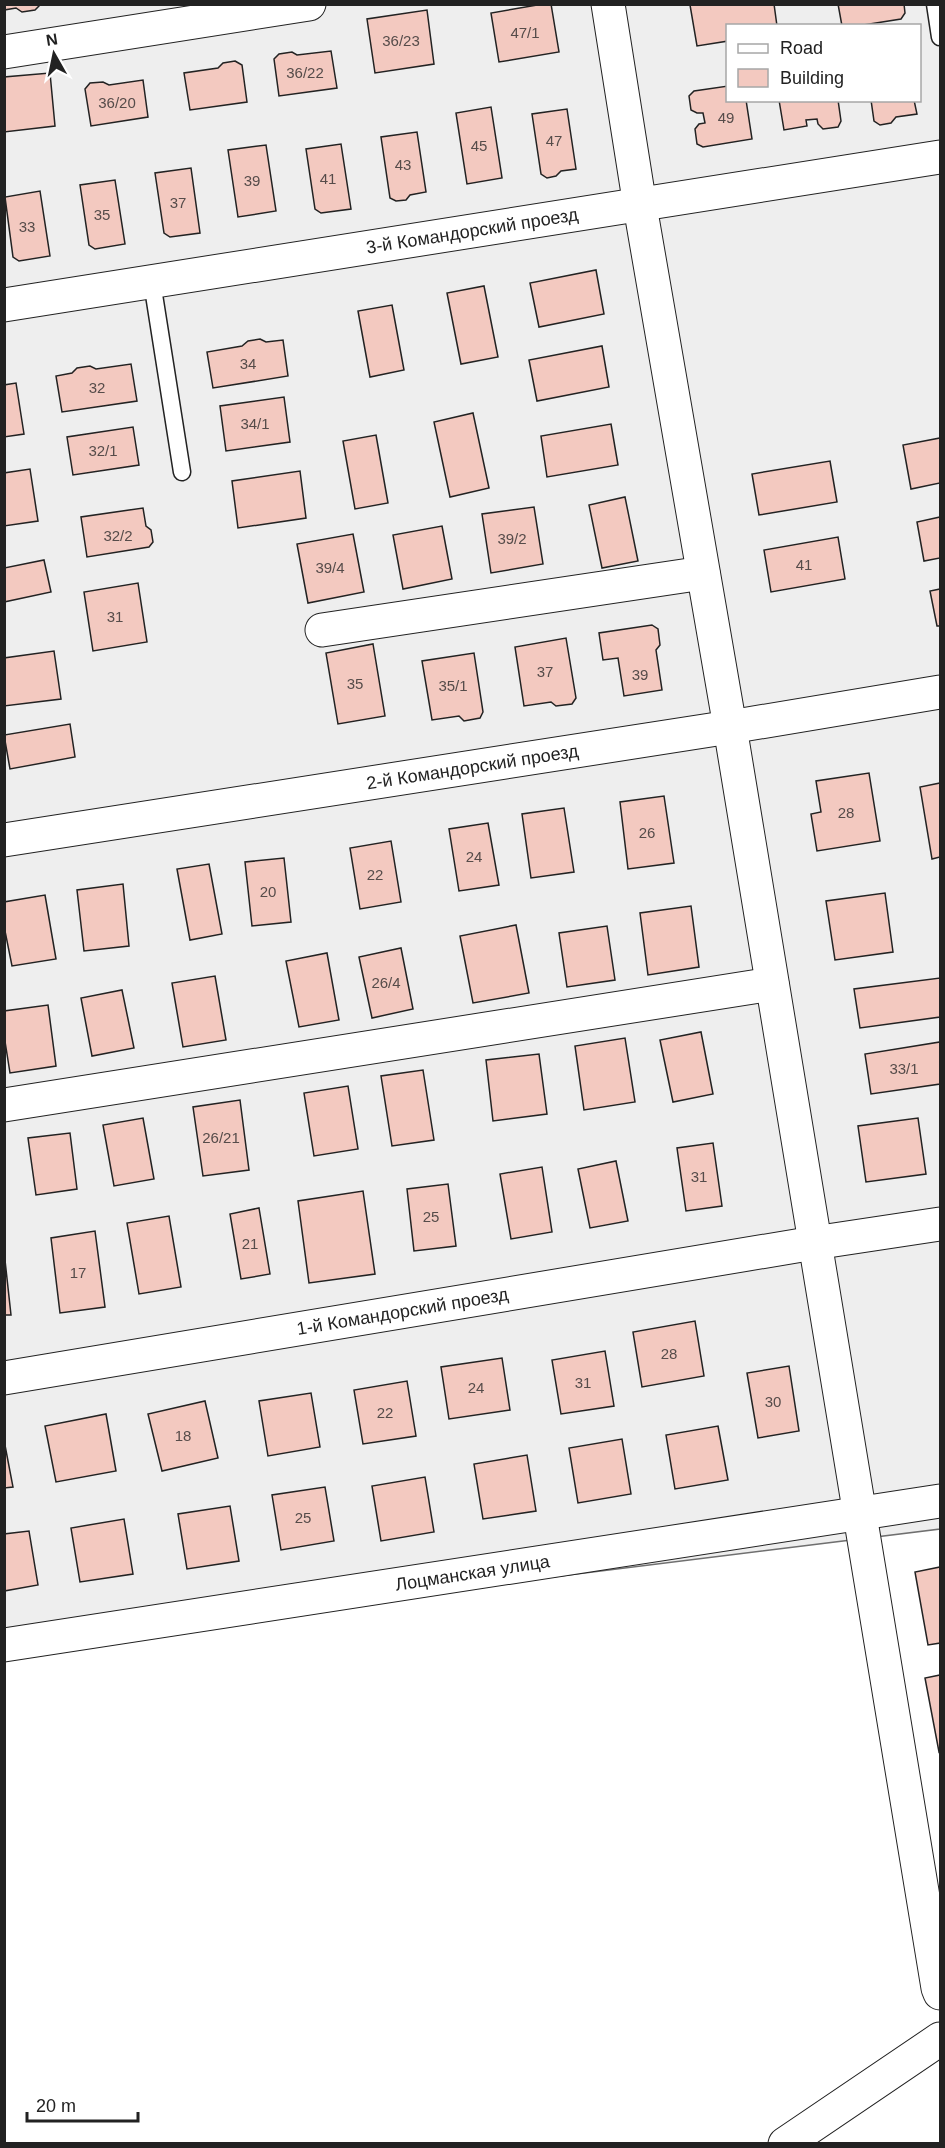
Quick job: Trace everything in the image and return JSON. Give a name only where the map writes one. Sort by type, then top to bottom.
[{"type":"street","points":[[4,52],[309,4]]},
{"type":"street","points":[[608,4],[940,1993]]},
{"type":"street","name":"3-й Командорский проезд","points":[[4,305],[940,157]]},
{"type":"street","points":[[322,630],[703,573]]},
{"type":"street","name":"2-й Командорский проезд","points":[[4,840],[940,692]]},
{"type":"street","points":[[4,1105],[772,984]]},
{"type":"street","name":"1-й Командорский проезд","points":[[4,1378],[940,1224]]},
{"type":"street","name":"Лоцманская улица","points":[[4,1645],[940,1501]]},
{"type":"street","points":[[785,2144],[940,2039]]},
{"type":"lane","points":[[935,4],[940,37]]},
{"type":"lane","points":[[152,282],[182,472]]},
{"type":"shaded area","points":[[4,5],[940,5],[940,1529],[5,1645]]},
{"type":"building","points":[[4,4],[40,5],[35,10],[22,12],[16,8],[4,10]]},
{"type":"building","points":[[551,4],[559,52],[499,62],[491,13]]},
{"type":"building","points":[[774,4],[777,24],[726,24],[726,41],[697,46],[690,5]]},
{"type":"building","points":[[838,4],[904,4],[905,13],[901,19],[870,24],[842,24]]},
{"type":"building","points":[[427,10],[434,64],[375,73],[367,19]]},
{"type":"building","points":[[331,51],[337,88],[279,96],[274,59],[279,54],[292,52],[297,55]]},
{"type":"building","points":[[235,61],[242,65],[247,102],[190,110],[184,73],[218,68],[223,63]]},
{"type":"building","points":[[50,73],[55,126],[4,132],[4,77]]},
{"type":"building","points":[[143,80],[148,117],[91,126],[85,89],[90,83],[103,82],[109,85]]},
{"type":"building","points":[[726,86],[726,102],[746,102],[752,139],[703,147],[697,144],[695,129],[699,124],[705,123],[703,113],[691,110],[689,96],[694,91]]},
{"type":"building","points":[[779,102],[838,102],[841,121],[838,127],[823,129],[817,119],[806,120],[807,126],[784,130]]},
{"type":"building","points":[[871,102],[914,102],[917,114],[896,117],[891,123],[880,125],[874,121]]},
{"type":"building","points":[[491,107],[502,178],[467,184],[456,113]]},
{"type":"building","points":[[567,109],[576,169],[561,171],[556,176],[547,178],[541,174],[532,114]]},
{"type":"building","points":[[417,132],[426,192],[410,195],[406,200],[396,201],[390,198],[381,137]]},
{"type":"building","points":[[341,144],[351,209],[321,213],[315,209],[306,149]]},
{"type":"building","points":[[266,145],[276,211],[238,217],[228,150]]},
{"type":"building","points":[[191,168],[200,233],[170,237],[164,233],[155,173]]},
{"type":"building","points":[[115,180],[125,244],[95,249],[89,245],[80,185]]},
{"type":"building","points":[[40,191],[50,256],[19,261],[13,257],[5,197]]},
{"type":"building","points":[[596,270],[604,314],[539,327],[530,283]]},
{"type":"building","points":[[484,286],[498,357],[461,364],[447,293]]},
{"type":"building","points":[[392,305],[404,370],[370,377],[358,311]]},
{"type":"building","points":[[260,339],[266,342],[283,340],[288,376],[213,388],[207,352],[242,346],[248,341]]},
{"type":"building","points":[[602,346],[609,387],[537,401],[529,360]]},
{"type":"building","points":[[131,364],[137,401],[62,412],[56,376],[72,373],[77,368],[90,366],[96,369]]},
{"type":"building","points":[[16,383],[24,434],[4,437],[4,385]]},
{"type":"building","points":[[284,397],[290,442],[226,451],[220,406]]},
{"type":"building","points":[[473,413],[489,488],[450,497],[434,422]]},
{"type":"building","points":[[611,424],[618,465],[547,477],[541,436]]},
{"type":"building","points":[[133,427],[139,465],[73,475],[67,437]]},
{"type":"building","points":[[376,435],[388,503],[355,509],[343,441]]},
{"type":"building","points":[[940,438],[940,483],[911,489],[903,445]]},
{"type":"building","points":[[830,461],[837,502],[759,515],[752,474]]},
{"type":"building","points":[[30,469],[38,521],[4,526],[4,473]]},
{"type":"building","points":[[300,471],[306,518],[238,528],[232,481]]},
{"type":"building","points":[[625,497],[638,561],[602,568],[589,505]]},
{"type":"building","points":[[534,507],[543,564],[491,573],[482,514]]},
{"type":"building","points":[[143,508],[146,526],[151,530],[153,542],[149,547],[87,557],[81,517]]},
{"type":"building","points":[[940,517],[940,558],[924,561],[917,522]]},
{"type":"building","points":[[442,526],[452,579],[403,589],[393,535]]},
{"type":"building","points":[[353,534],[364,592],[308,603],[297,544]]},
{"type":"building","points":[[838,537],[845,579],[771,592],[764,550]]},
{"type":"building","points":[[44,560],[51,592],[4,602],[4,568]]},
{"type":"building","points":[[138,583],[147,642],[93,651],[84,592]]},
{"type":"building","points":[[940,589],[940,626],[937,626],[930,591]]},
{"type":"building","points":[[652,625],[658,629],[660,645],[656,650],[662,690],[624,696],[618,658],[603,660],[599,633]]},
{"type":"building","points":[[566,638],[576,698],[572,704],[556,706],[551,702],[524,706],[515,647]]},
{"type":"building","points":[[373,644],[385,716],[338,724],[326,653]]},
{"type":"building","points":[[54,651],[61,699],[4,706],[4,658]]},
{"type":"building","points":[[474,653],[483,712],[480,718],[464,721],[459,716],[432,720],[422,661]]},
{"type":"building","points":[[70,724],[75,757],[10,769],[4,735]]},
{"type":"building","points":[[869,773],[880,841],[817,851],[811,814],[821,812],[816,781]]},
{"type":"building","points":[[940,783],[940,857],[932,859],[920,787]]},
{"type":"building","points":[[664,796],[674,863],[628,869],[620,802]]},
{"type":"building","points":[[564,808],[574,872],[531,878],[522,814]]},
{"type":"building","points":[[488,823],[499,885],[459,891],[449,829]]},
{"type":"building","points":[[391,841],[401,902],[360,909],[350,848]]},
{"type":"building","points":[[284,858],[291,922],[252,926],[245,862]]},
{"type":"building","points":[[209,864],[222,934],[190,940],[177,869]]},
{"type":"building","points":[[123,884],[129,946],[84,951],[77,890]]},
{"type":"building","points":[[885,893],[893,952],[835,960],[826,901]]},
{"type":"building","points":[[45,895],[56,959],[12,966],[4,926],[4,902]]},
{"type":"building","points":[[691,906],[699,967],[648,975],[640,913]]},
{"type":"building","points":[[516,925],[529,993],[473,1003],[460,936]]},
{"type":"building","points":[[607,926],[615,980],[567,987],[559,933]]},
{"type":"building","points":[[401,948],[413,1009],[372,1018],[359,957]]},
{"type":"building","points":[[327,953],[339,1020],[299,1027],[286,961]]},
{"type":"building","points":[[215,976],[226,1040],[183,1047],[172,983]]},
{"type":"building","points":[[940,978],[940,1017],[860,1028],[854,989]]},
{"type":"building","points":[[122,990],[134,1048],[92,1056],[81,998]]},
{"type":"building","points":[[48,1005],[56,1066],[10,1073],[4,1035],[4,1011]]},
{"type":"building","points":[[701,1032],[713,1094],[673,1102],[660,1040]]},
{"type":"building","points":[[625,1038],[635,1102],[584,1110],[575,1046]]},
{"type":"building","points":[[940,1042],[940,1084],[871,1094],[865,1054]]},
{"type":"building","points":[[539,1054],[547,1114],[493,1121],[486,1060]]},
{"type":"building","points":[[423,1070],[434,1140],[392,1146],[381,1076]]},
{"type":"building","points":[[348,1086],[358,1149],[314,1156],[304,1093]]},
{"type":"building","points":[[240,1100],[249,1170],[203,1176],[193,1107]]},
{"type":"building","points":[[143,1118],[154,1179],[114,1186],[103,1125]]},
{"type":"building","points":[[918,1118],[926,1174],[866,1182],[858,1126]]},
{"type":"building","points":[[70,1133],[77,1189],[36,1195],[28,1138]]},
{"type":"building","points":[[713,1143],[722,1206],[686,1211],[677,1148]]},
{"type":"building","points":[[616,1161],[628,1221],[590,1228],[578,1169]]},
{"type":"building","points":[[542,1167],[552,1232],[511,1239],[500,1174]]},
{"type":"building","points":[[448,1184],[456,1246],[414,1251],[407,1189]]},
{"type":"building","points":[[363,1191],[375,1274],[309,1283],[298,1201]]},
{"type":"building","points":[[259,1208],[270,1274],[241,1279],[230,1214]]},
{"type":"building","points":[[169,1216],[181,1287],[139,1294],[127,1223]]},
{"type":"building","points":[[95,1231],[105,1307],[60,1313],[51,1238]]},
{"type":"building","points":[[4,1251],[11,1315],[4,1315]]},
{"type":"building","points":[[695,1321],[704,1376],[642,1387],[633,1332]]},
{"type":"building","points":[[605,1351],[614,1406],[561,1414],[552,1360]]},
{"type":"building","points":[[502,1358],[510,1410],[449,1419],[441,1367]]},
{"type":"building","points":[[789,1366],[799,1431],[758,1438],[747,1373]]},
{"type":"building","points":[[407,1381],[416,1436],[363,1444],[354,1390]]},
{"type":"building","points":[[311,1393],[320,1447],[268,1456],[259,1401]]},
{"type":"building","points":[[205,1401],[218,1458],[162,1471],[148,1414]]},
{"type":"building","points":[[106,1414],[116,1471],[56,1482],[45,1426]]},
{"type":"building","points":[[718,1426],[728,1480],[675,1489],[666,1435]]},
{"type":"building","points":[[622,1439],[631,1494],[578,1503],[569,1448]]},
{"type":"building","points":[[4,1440],[13,1487],[4,1488]]},
{"type":"building","points":[[527,1455],[536,1511],[483,1519],[474,1464]]},
{"type":"building","points":[[425,1477],[434,1532],[381,1541],[372,1486]]},
{"type":"building","points":[[325,1487],[334,1541],[281,1550],[272,1495]]},
{"type":"building","points":[[230,1506],[239,1561],[187,1569],[178,1514]]},
{"type":"building","points":[[124,1519],[133,1574],[80,1582],[71,1528]]},
{"type":"building","points":[[29,1531],[38,1585],[4,1591],[4,1534]]},
{"type":"building","points":[[940,1567],[940,1643],[928,1645],[915,1572]]},
{"type":"building","points":[[940,1675],[940,1751],[939,1752],[925,1678]]}]
